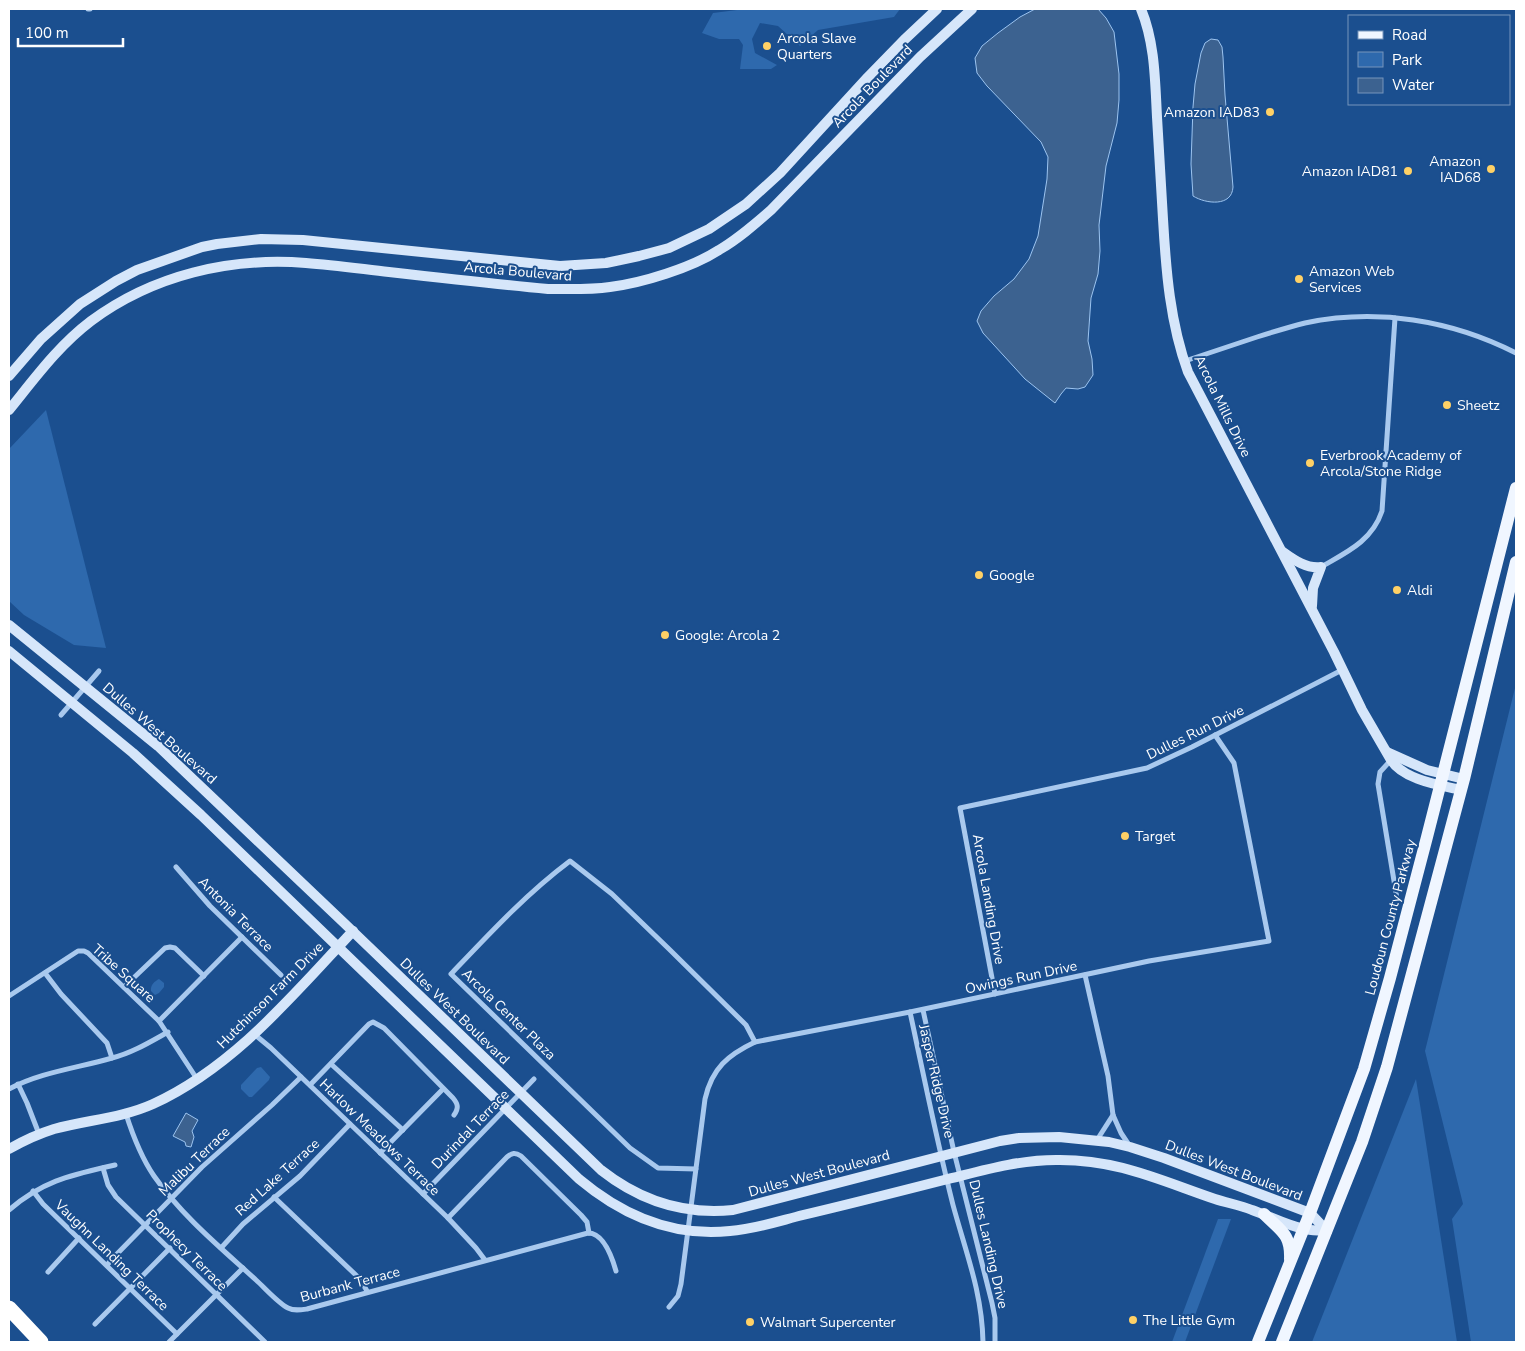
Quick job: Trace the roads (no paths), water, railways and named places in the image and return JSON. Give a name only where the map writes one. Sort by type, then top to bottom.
[{"type":"highway","points":[[9,1308],[41,1342]]},
{"type":"main road","name":"Loudoun County Parkway","points":[[1258,1342],[1304,1229],[1364,1069],[1442,780],[1516,488]]},
{"type":"main road","points":[[1282,1342],[1362,1142],[1393,1046],[1463,785],[1516,562]]},
{"type":"main road","points":[[1264,1214],[1287,1236],[1290,1264]]},
{"type":"street","name":"Arcola Boulevard","points":[[9,376],[41,339],[91,296],[147,266],[202,247],[217,244],[261,239],[303,240],[560,266],[606,263],[676,245],[720,222],[761,191],[888,56],[937,9]]},
{"type":"street","name":"Arcola Boulevard","points":[[9,410],[48,361],[92,321],[140,292],[176,277],[203,270],[251,263],[307,263],[548,289],[578,290],[609,288],[637,282],[692,264],[724,247],[746,232],[771,210],[920,56],[972,9]]},
{"type":"street","name":"Arcola Mills Drive","points":[[1140,9],[1148,30],[1155,70],[1166,262],[1174,322],[1184,361],[1193,383],[1372,728],[1396,766],[1409,774],[1463,785]]},
{"type":"street","points":[[1184,361],[1304,324],[1322,320],[1361,317],[1395,318],[1456,329],[1488,340],[1516,353]]},
{"type":"street","points":[[1282,552],[1309,567],[1321,567],[1363,541],[1376,525],[1382,511],[1395,318]]},
{"type":"street","points":[[1312,610],[1313,588],[1321,567]]},
{"type":"street","name":"Dulles West Boulevard","points":[[9,625],[158,746],[601,1170],[645,1198],[674,1207],[692,1210],[718,1211],[739,1208],[1000,1141],[1019,1138],[1059,1137],[1130,1147],[1164,1158],[1310,1213],[1327,1231]]},
{"type":"street","points":[[9,651],[72,702],[180,796],[579,1179],[597,1194],[622,1210],[647,1221],[673,1228],[715,1232],[743,1229],[948,1180],[989,1168],[1024,1161],[1057,1160],[1087,1161],[1142,1172],[1216,1200],[1245,1207],[1304,1229],[1327,1231]]},
{"type":"street","name":"Dulles Run Drive","points":[[960,808],[1140,771],[1343,670]]},
{"type":"street","points":[[61,715],[99,671]]},
{"type":"street","name":"Owings Run Drive","points":[[669,1307],[678,1296],[681,1284],[705,1099],[712,1078],[726,1059],[755,1042],[923,1010],[1149,961],[1269,941],[1234,763],[1215,735]]},
{"type":"street","points":[[1391,756],[1380,772],[1378,784],[1397,898]]},
{"type":"street","name":"Arcola Landing Drive","points":[[960,808],[995,994]]},
{"type":"street","name":"Arcola Center Plaza","points":[[696,1169],[658,1168],[630,1148],[451,974],[499,922],[543,882],[570,861],[612,894],[670,950],[746,1025],[755,1042]]},
{"type":"street","name":"Antonia Terrace","points":[[176,867],[210,906],[281,975]]},
{"type":"street","name":"Hutchinson Farm Drive","points":[[9,1149],[39,1134],[126,1114],[154,1104],[197,1079],[230,1055],[254,1034],[353,931]]},
{"type":"street","points":[[159,1021],[242,937]]},
{"type":"street","points":[[124,987],[165,948],[170,947],[175,948],[204,976]]},
{"type":"street","name":"Tribe Square","points":[[9,996],[78,951],[84,951],[159,1021],[197,1079]]},
{"type":"street","points":[[45,973],[61,994],[107,1043],[112,1058]]},
{"type":"street","points":[[1085,975],[1108,1076],[1113,1115],[1130,1147]]},
{"type":"street","name":"Jasper Ridge Drive","points":[[923,1010],[954,1152]]},
{"type":"street","name":"Jasper Ridge Drive","points":[[910,1012],[942,1156]]},
{"type":"street","points":[[310,1085],[373,1022],[384,1028],[456,1102],[458,1110],[454,1115]]},
{"type":"street","points":[[9,1089],[45,1075],[133,1051],[168,1032]]},
{"type":"street","name":"Harlow Meadows Terrace","points":[[254,1034],[310,1085],[448,1218],[485,1260]]},
{"type":"street","points":[[331,1064],[403,1130]]},
{"type":"street","name":"Malibu Terrace","points":[[107,1265],[202,1167],[301,1077]]},
{"type":"street","name":"Durindal Terrace","points":[[423,1194],[534,1079]]},
{"type":"street","points":[[18,1084],[39,1134]]},
{"type":"street","points":[[380,1153],[443,1089]]},
{"type":"street","name":"Burbank Terrace","points":[[126,1114],[132,1136],[142,1155],[154,1176],[171,1198],[221,1248],[285,1307],[294,1310],[307,1309],[366,1291],[589,1233]]},
{"type":"street","points":[[1096,1141],[1113,1115]]},
{"type":"street","name":"Red Lake Terrace","points":[[221,1248],[243,1224],[296,1179],[350,1124]]},
{"type":"street","name":"Dulles Landing Drive","points":[[954,1152],[992,1303],[995,1318],[995,1342]]},
{"type":"street","points":[[448,1218],[507,1157],[515,1153],[521,1156],[581,1214],[587,1222],[589,1233],[595,1234],[600,1238],[616,1271]]},
{"type":"street","name":"Dulles Landing Drive","points":[[942,1156],[953,1205],[981,1306],[982,1342]]},
{"type":"street","points":[[9,1210],[42,1186],[64,1178],[116,1165]]},
{"type":"street","name":"Prophecy Terrace","points":[[103,1168],[108,1185],[116,1197],[265,1342]]},
{"type":"street","name":"Vaughn Landing Terrace","points":[[33,1191],[43,1204],[177,1334]]},
{"type":"street","points":[[274,1197],[360,1278],[366,1291]]},
{"type":"street","points":[[48,1272],[79,1238]]},
{"type":"street","points":[[95,1324],[170,1248]]},
{"type":"street","points":[[169,1342],[243,1268]]},
{"type":"water","points":[[1035,9],[1098,9],[1114,32],[1119,74],[1117,123],[1106,166],[1099,225],[1100,251],[1098,274],[1091,298],[1088,341],[1093,375],[1085,387],[1078,389],[1066,388],[1055,403],[1025,379],[983,333],[977,321],[981,311],[994,296],[1014,279],[1029,259],[1038,236],[1047,179],[1048,157],[1041,142],[987,86],[977,73],[975,58],[982,46],[1020,17]]},
{"type":"water","points":[[1211,39],[1218,40],[1222,47],[1233,187],[1232,193],[1228,198],[1218,202],[1205,201],[1193,196],[1191,164],[1195,84],[1201,53],[1205,43]]},
{"type":"water","points":[[186,1113],[198,1120],[192,1131],[194,1137],[191,1147],[186,1146],[185,1142],[173,1136]]},
{"type":"place","name":"Arcola Slave Quarters","points":[[767,46]]},
{"type":"place","name":"Amazon IAD83","points":[[1270,112]]},
{"type":"place","name":"Amazon IAD68","points":[[1491,169]]},
{"type":"place","name":"Amazon IAD81","points":[[1408,171]]},
{"type":"place","name":"Amazon Web Services","points":[[1299,279]]},
{"type":"place","name":"Sheetz","points":[[1447,405]]},
{"type":"place","name":"Everbrook Academy of Arcola/Stone Ridge","points":[[1310,463]]},
{"type":"place","name":"Google","points":[[979,575]]},
{"type":"place","name":"Aldi","points":[[1397,590]]},
{"type":"place","name":"Google: Arcola 2","points":[[665,635]]},
{"type":"place","name":"Target","points":[[1125,836]]},
{"type":"place","name":"The Little Gym","points":[[1133,1320]]},
{"type":"place","name":"Walmart Supercenter","points":[[750,1322]]}]
